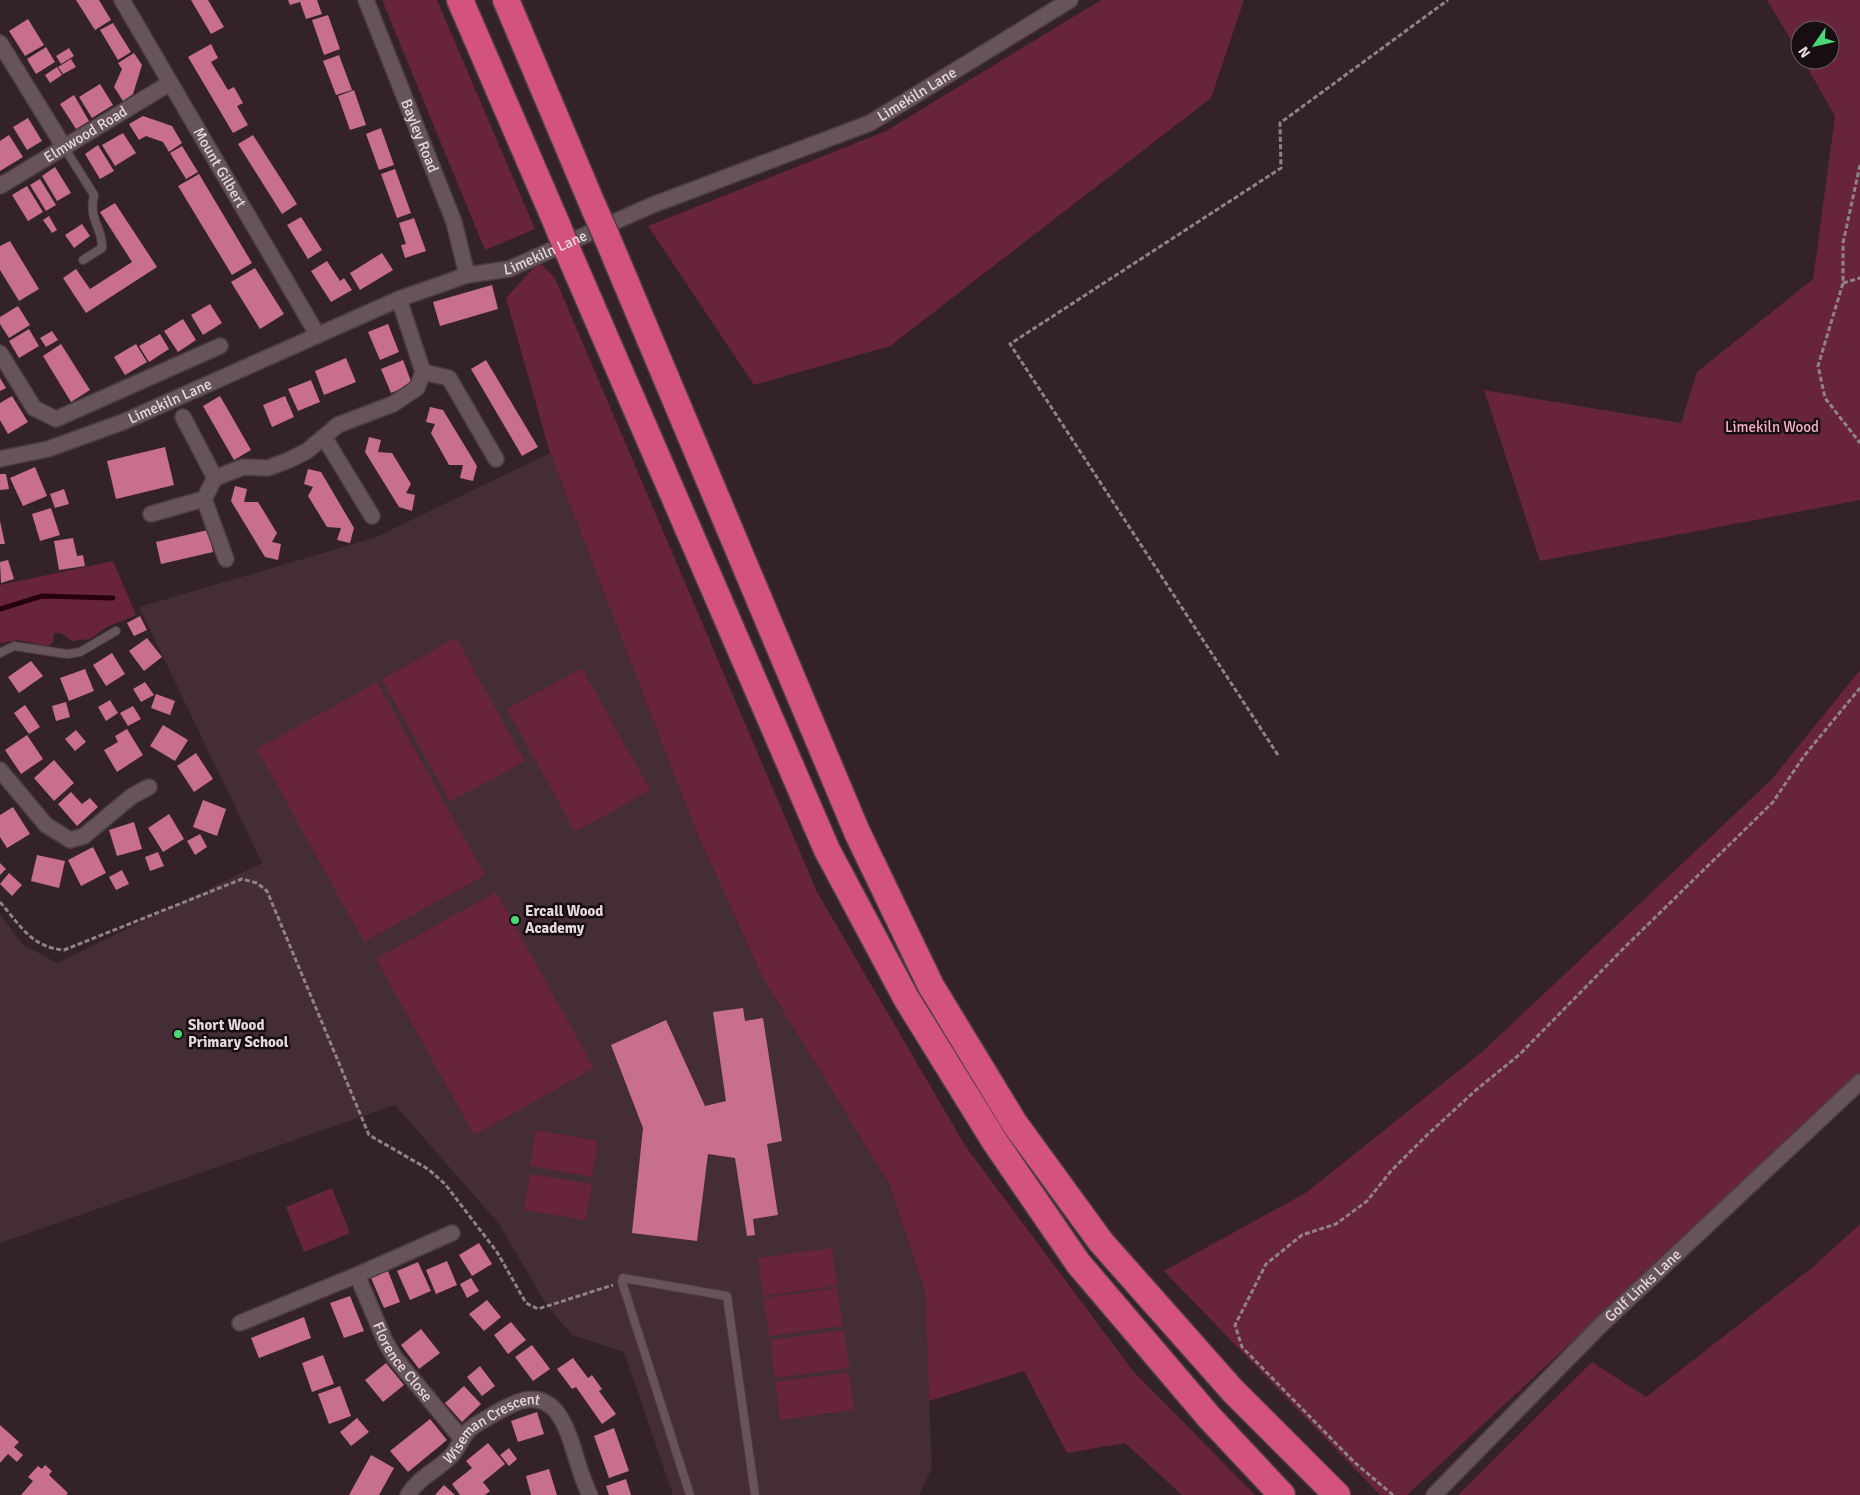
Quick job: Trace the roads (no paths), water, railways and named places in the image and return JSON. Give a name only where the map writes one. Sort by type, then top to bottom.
[{"type":"highway","points":[[460,0],[827,850],[906,998],[995,1142],[1078,1263],[1209,1417],[1282,1495]]},
{"type":"highway","points":[[506,0],[857,832],[931,986],[1015,1124],[1100,1242],[1233,1391],[1336,1495]]},
{"type":"street","name":"Mount Gilbert","points":[[122,0],[317,334]]},
{"type":"street","name":"Bayley Road","points":[[366,0],[454,222],[467,275]]},
{"type":"street","name":"Limekiln Lane","points":[[0,459],[48,449],[122,422],[317,334],[400,299],[467,275],[509,269],[650,206],[870,123],[1070,0]]},
{"type":"street","points":[[0,43],[64,147]]},
{"type":"street","name":"Elmwood Road","points":[[0,186],[170,83]]},
{"type":"street","points":[[151,514],[204,499],[215,478],[243,467],[268,468],[289,460],[307,451],[338,425],[393,404],[418,388],[423,372],[400,299]]},
{"type":"street","points":[[0,353],[34,408],[56,420],[220,346]]},
{"type":"street","points":[[423,372],[449,378],[496,459]]},
{"type":"street","points":[[182,418],[215,478]]},
{"type":"street","points":[[324,437],[372,516]]},
{"type":"street","points":[[204,499],[226,559]]},
{"type":"street","points":[[0,770],[46,825],[60,836],[70,840],[84,836],[132,796],[149,787]]},
{"type":"street","name":"Golf Links Lane","points":[[1434,1495],[1602,1324],[1860,1082]]},
{"type":"street","points":[[240,1324],[452,1233]]},
{"type":"street","name":"Florence Close","points":[[357,1275],[386,1343],[395,1358],[462,1439]]},
{"type":"street","name":"Wiseman Crescent","points":[[408,1495],[424,1475],[450,1458],[472,1427],[512,1403],[523,1399],[544,1403],[554,1409],[566,1429],[577,1468],[590,1495]]},
{"type":"lane","points":[[64,147],[94,195],[91,209],[102,242],[102,248],[82,260]]},
{"type":"lane","points":[[0,653],[14,646],[66,654],[80,652],[116,631]]},
{"type":"lane","points":[[690,1495],[622,1282],[623,1278],[727,1296],[755,1495]]},
{"type":"waterway","points":[[0,609],[42,596],[113,598]]},
{"type":"place","name":"Ercall Wood Academy","points":[[515,920]]},
{"type":"place","name":"Short Wood Primary School","points":[[178,1034]]},
{"type":"park label","name":"Limekiln Wood","points":[[1772,427]]}]
